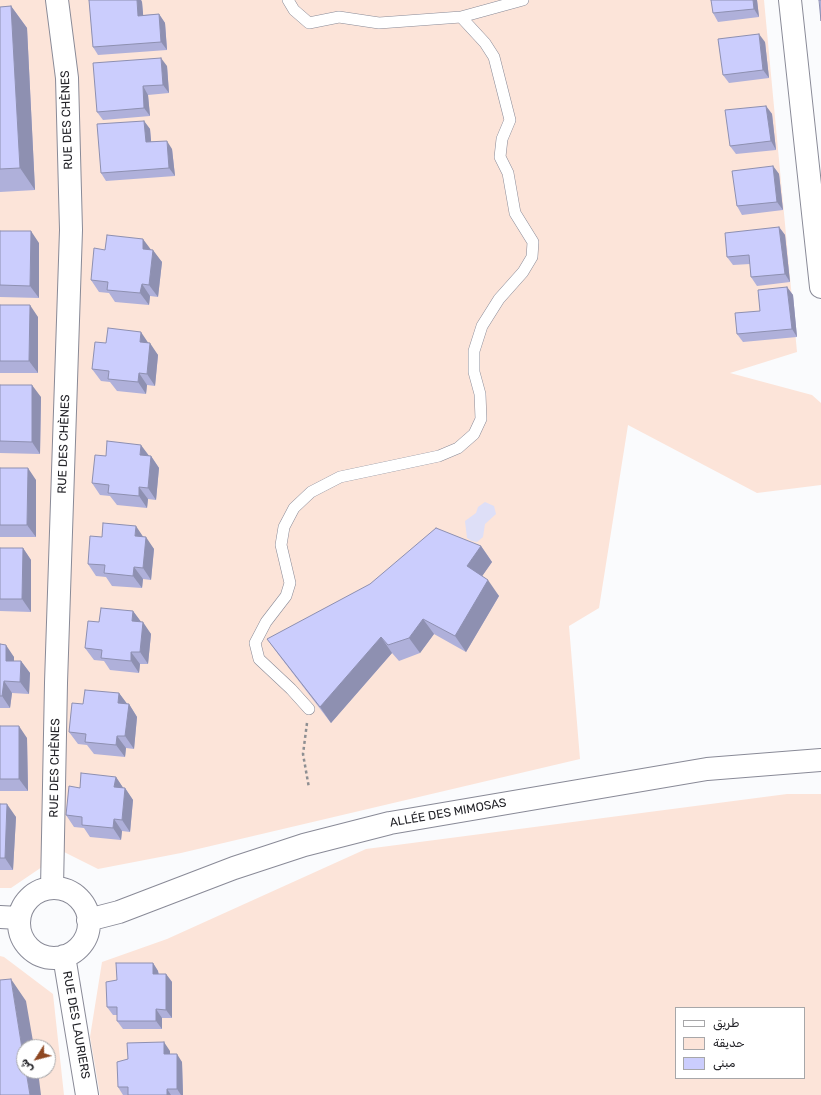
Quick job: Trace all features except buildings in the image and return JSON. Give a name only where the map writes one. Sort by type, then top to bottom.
[{"type":"street","name":"RUE DES CHÈNES","points":[[52,888],[56,683],[71,230],[66,78],[57,0]]},
{"type":"street","points":[[790,0],[821,287]]},
{"type":"street","name":"ALLÉE DES MIMOSAS","points":[[88,920],[119,912],[234,868],[304,845],[390,823],[707,769],[821,760]]},
{"type":"street","points":[[52,888],[68,891],[78,898],[85,908],[88,920],[87,933],[83,941],[75,950],[64,956],[47,957],[33,950],[27,945],[10,917],[23,906],[30,897],[40,891],[52,888]]},
{"type":"street","name":"RUE DES LAURIERS","points":[[64,956],[87,1095]]},
{"type":"lane","points":[[288,0],[294,10],[308,23],[339,17],[379,23],[461,17],[523,0]]},
{"type":"lane","points":[[309,709],[291,689],[259,659],[256,643],[266,622],[286,596],[290,582],[281,545],[284,527],[294,508],[311,492],[340,477],[439,456],[458,448],[474,434],[481,419],[480,394],[474,372],[474,350],[482,326],[499,299],[523,272],[532,257],[533,242],[515,213],[508,173],[500,157],[502,139],[510,120],[494,57],[485,43],[461,17]]},
{"type":"path","points":[[309,709],[303,754],[309,788]]},
{"type":"green space","points":[[0,0],[764,0],[797,352],[730,373],[812,395],[821,403],[821,485],[757,493],[628,425],[599,608],[569,626],[580,759],[181,853],[98,869],[64,852],[11,888],[0,888]]},
{"type":"green space","points":[[787,794],[821,794],[821,1095],[100,1095],[90,1037],[102,962],[167,939],[366,849]]},
{"type":"green space","points":[[0,956],[4,957],[53,994],[64,1095],[0,1095]]},
{"type":"water","points":[[485,502],[494,506],[496,514],[485,524],[483,537],[477,542],[472,541],[467,538],[465,521],[476,513],[478,507]]}]
